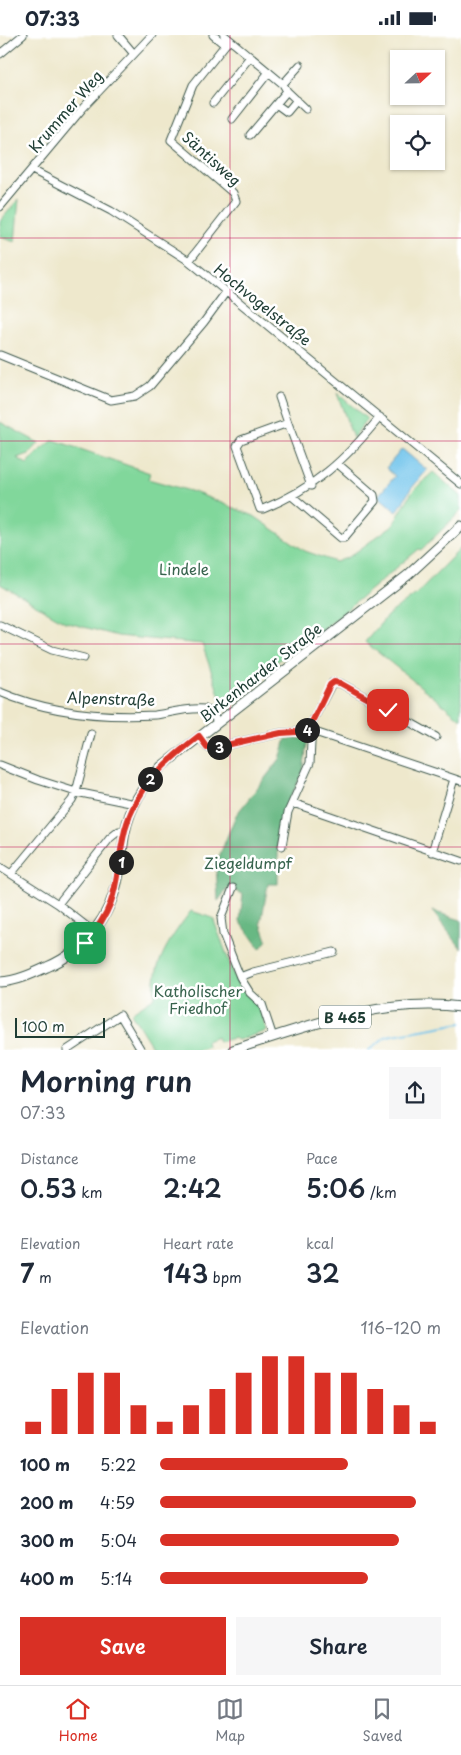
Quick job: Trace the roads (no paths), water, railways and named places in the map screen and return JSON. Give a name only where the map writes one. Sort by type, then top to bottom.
[{"type":"main road","name":"Birkenharder Straße","points":[[0,982],[18,979],[53,965],[76,951],[94,932],[111,905],[119,874],[125,831],[135,803],[153,775],[199,736],[408,575],[461,526]]},
{"type":"main road","name":"B 465","points":[[233,1050],[273,1037],[387,1007],[432,1003],[461,1007]]},
{"type":"street","points":[[118,35],[134,54]]},
{"type":"street","name":"Krummer Weg","points":[[0,207],[82,109],[152,35]]},
{"type":"street","points":[[213,35],[226,40],[250,57],[306,109]]},
{"type":"street","points":[[0,54],[21,36]]},
{"type":"street","name":"Säntisweg","points":[[188,261],[236,201],[234,193],[171,140],[193,85],[226,40]]},
{"type":"street","points":[[213,103],[250,57]]},
{"type":"street","points":[[250,135],[276,104],[300,65]]},
{"type":"street","points":[[232,119],[269,73]]},
{"type":"street","points":[[276,104],[287,112],[297,100]]},
{"type":"street","name":"Hochvogelstraße","points":[[32,170],[117,215],[188,261],[461,484]]},
{"type":"street","points":[[0,355],[111,400],[135,396],[150,386],[204,323],[226,292]]},
{"type":"street","points":[[279,397],[311,486]]},
{"type":"street","points":[[288,423],[241,440],[237,445],[260,509],[293,497],[311,486],[338,464],[380,417]]},
{"type":"street","points":[[293,497],[340,539],[344,538],[375,501],[374,495],[338,464]]},
{"type":"street","points":[[0,625],[52,650],[84,658]]},
{"type":"street","points":[[282,846],[284,825],[310,763],[312,722],[330,685],[337,682],[436,737]]},
{"type":"street","name":"Alpenstraße","points":[[0,692],[46,708],[82,714],[145,715],[205,709],[218,722]]},
{"type":"street","points":[[199,736],[207,747],[217,747],[281,733],[312,731],[457,780],[432,853]]},
{"type":"street","points":[[11,874],[72,800],[76,792],[91,734]]},
{"type":"street","points":[[0,765],[76,792],[135,803]]},
{"type":"street","points":[[293,803],[432,853],[461,861]]},
{"type":"street","points":[[58,904],[110,838],[119,831],[125,831]]},
{"type":"street","points":[[0,867],[58,904],[94,932]]},
{"type":"street","points":[[233,888],[221,918],[228,950],[240,977],[250,993],[262,1004],[273,1037]]},
{"type":"street","points":[[240,977],[334,952]]},
{"type":"street","points":[[67,1050],[120,1015],[141,1050]]},
{"type":"water","points":[[402,449],[427,470],[410,490],[397,512],[378,496],[395,476],[386,468]]},
{"type":"waterway","points":[[369,1050],[387,1036],[461,1023]]},
{"type":"park label","name":"Lindele","points":[[184,568]]},
{"type":"park label","name":"Ziegeldumpf","points":[[248,862]]},
{"type":"park label","name":"Katholischer Friedhof","points":[[198,998]]}]
